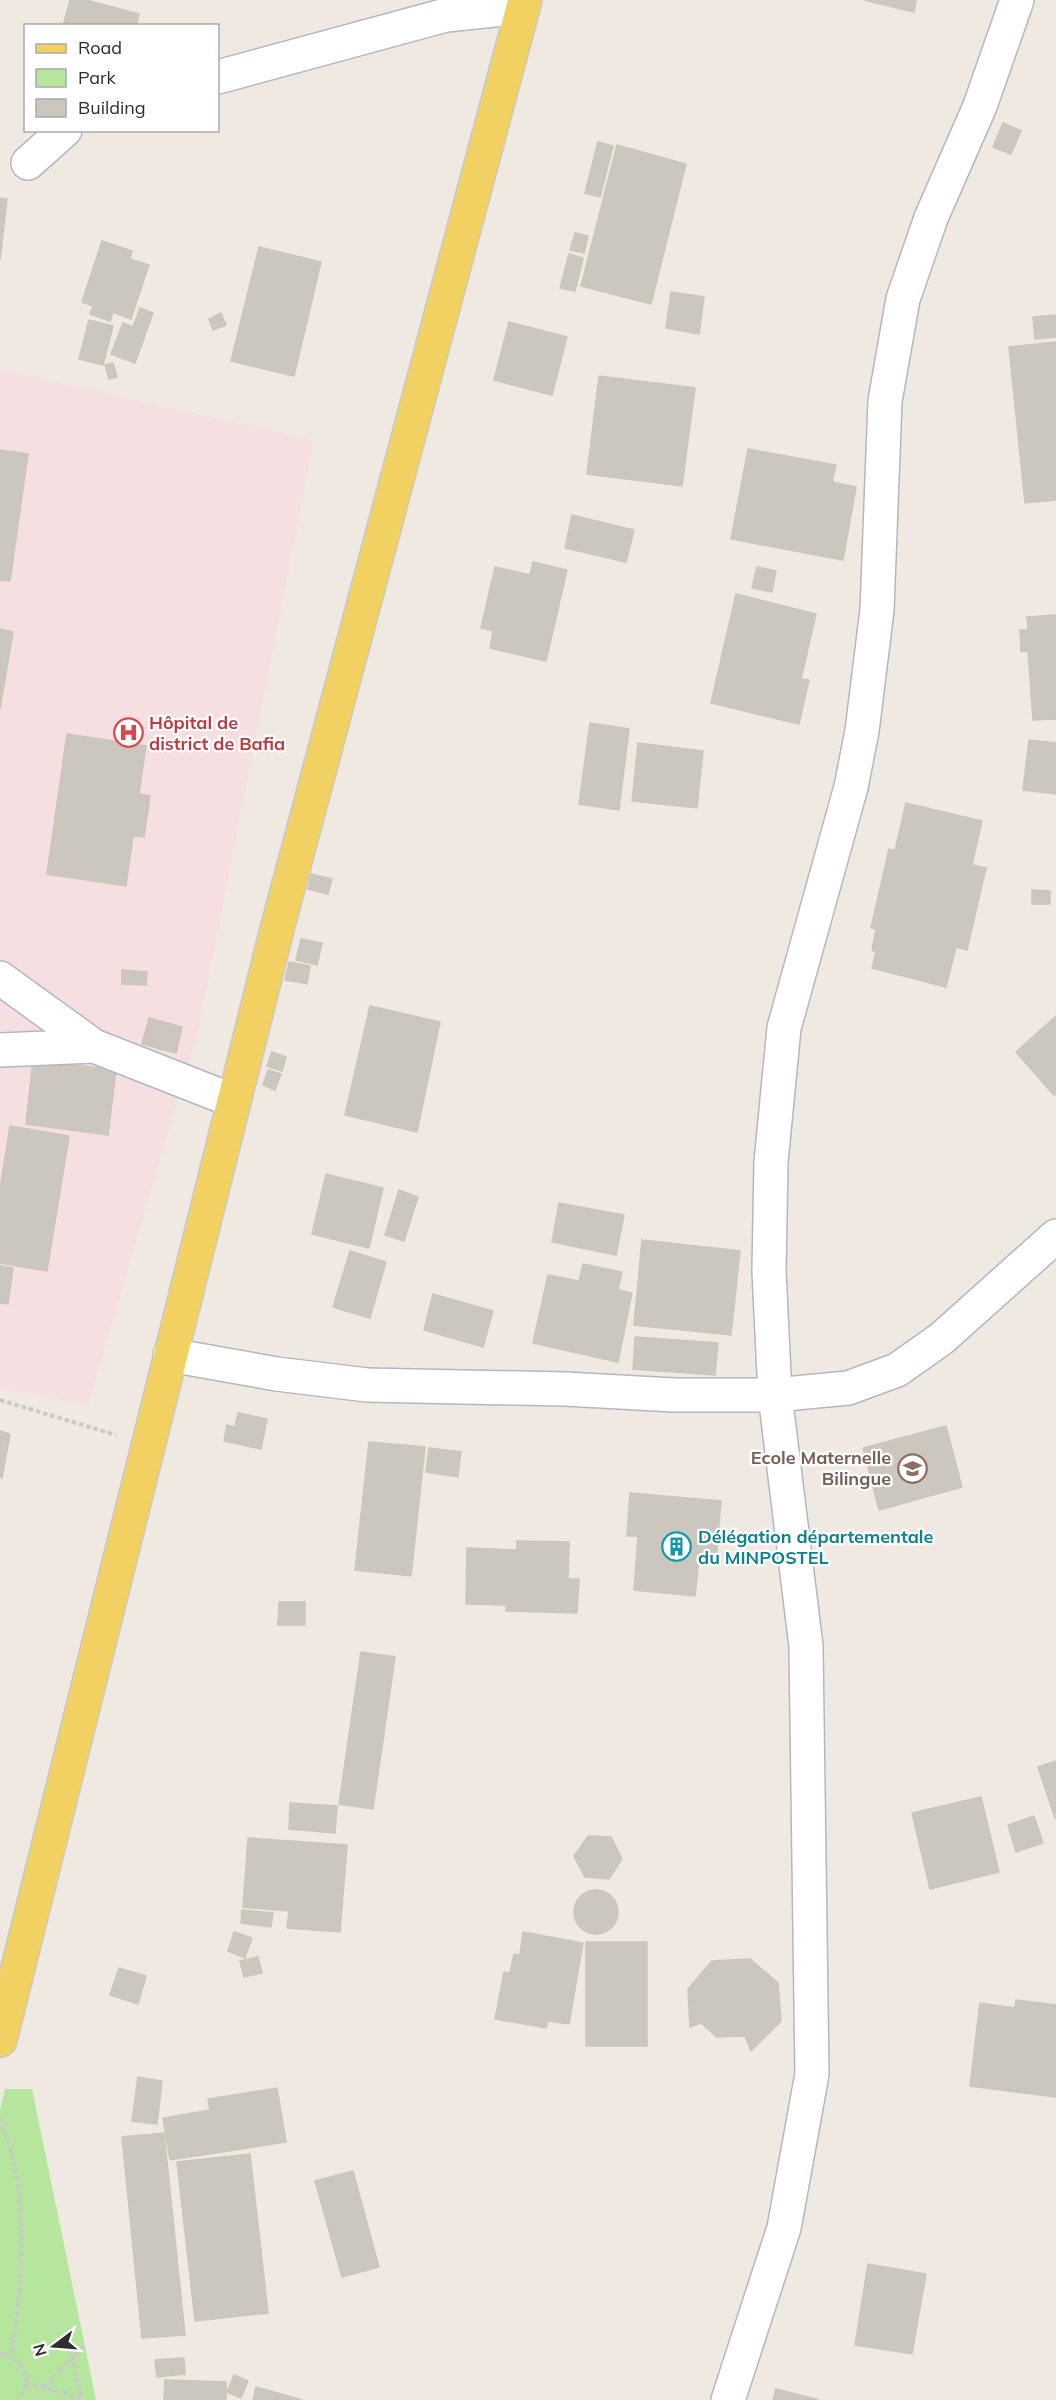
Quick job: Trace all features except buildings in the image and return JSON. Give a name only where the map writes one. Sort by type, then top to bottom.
[{"type":"main road","points":[[0,2040],[234,1101],[524,4]]},
{"type":"street","points":[[728,2400],[784,2228],[812,2074],[806,1646],[775,1395],[769,1271],[771,1173],[784,1028],[851,787],[862,731],[877,610],[885,401],[903,299],[931,218],[980,106],[1017,0]]},
{"type":"street","points":[[219,77],[446,15],[524,4]]},
{"type":"street","points":[[27,163],[63,132]]},
{"type":"street","points":[[0,978],[94,1046],[234,1101]]},
{"type":"street","points":[[0,1050],[94,1046]]},
{"type":"street","points":[[170,1355],[277,1374],[367,1385],[566,1389],[675,1395],[775,1395],[848,1388],[897,1370],[941,1340],[1056,1236]]},
{"type":"path","points":[[0,1400],[148,1445]]},
{"type":"path","points":[[0,2119],[13,2151],[23,2222],[18,2312],[11,2356]]},
{"type":"path","points":[[44,2388],[72,2356],[85,2346]]},
{"type":"path","points":[[0,2354],[11,2356],[25,2372],[26,2383],[18,2400]]},
{"type":"path","points":[[26,2383],[81,2399],[72,2356]]},
{"type":"shaded area","name":"Hôpital de district de Bafia","points":[[0,369],[314,440],[199,1027],[88,1405],[0,1388]]},
{"type":"green space","points":[[5,2089],[32,2089],[96,2400],[0,2400],[0,2110]]},
{"type":"place","name":"Hôpital de district de Bafia","points":[[128,733]]},
{"type":"place","name":"Ecole Maternelle Bilingue","points":[[912,1468]]},
{"type":"place","name":"Délégation départementale du MINPOSTEL","points":[[677,1547]]}]
